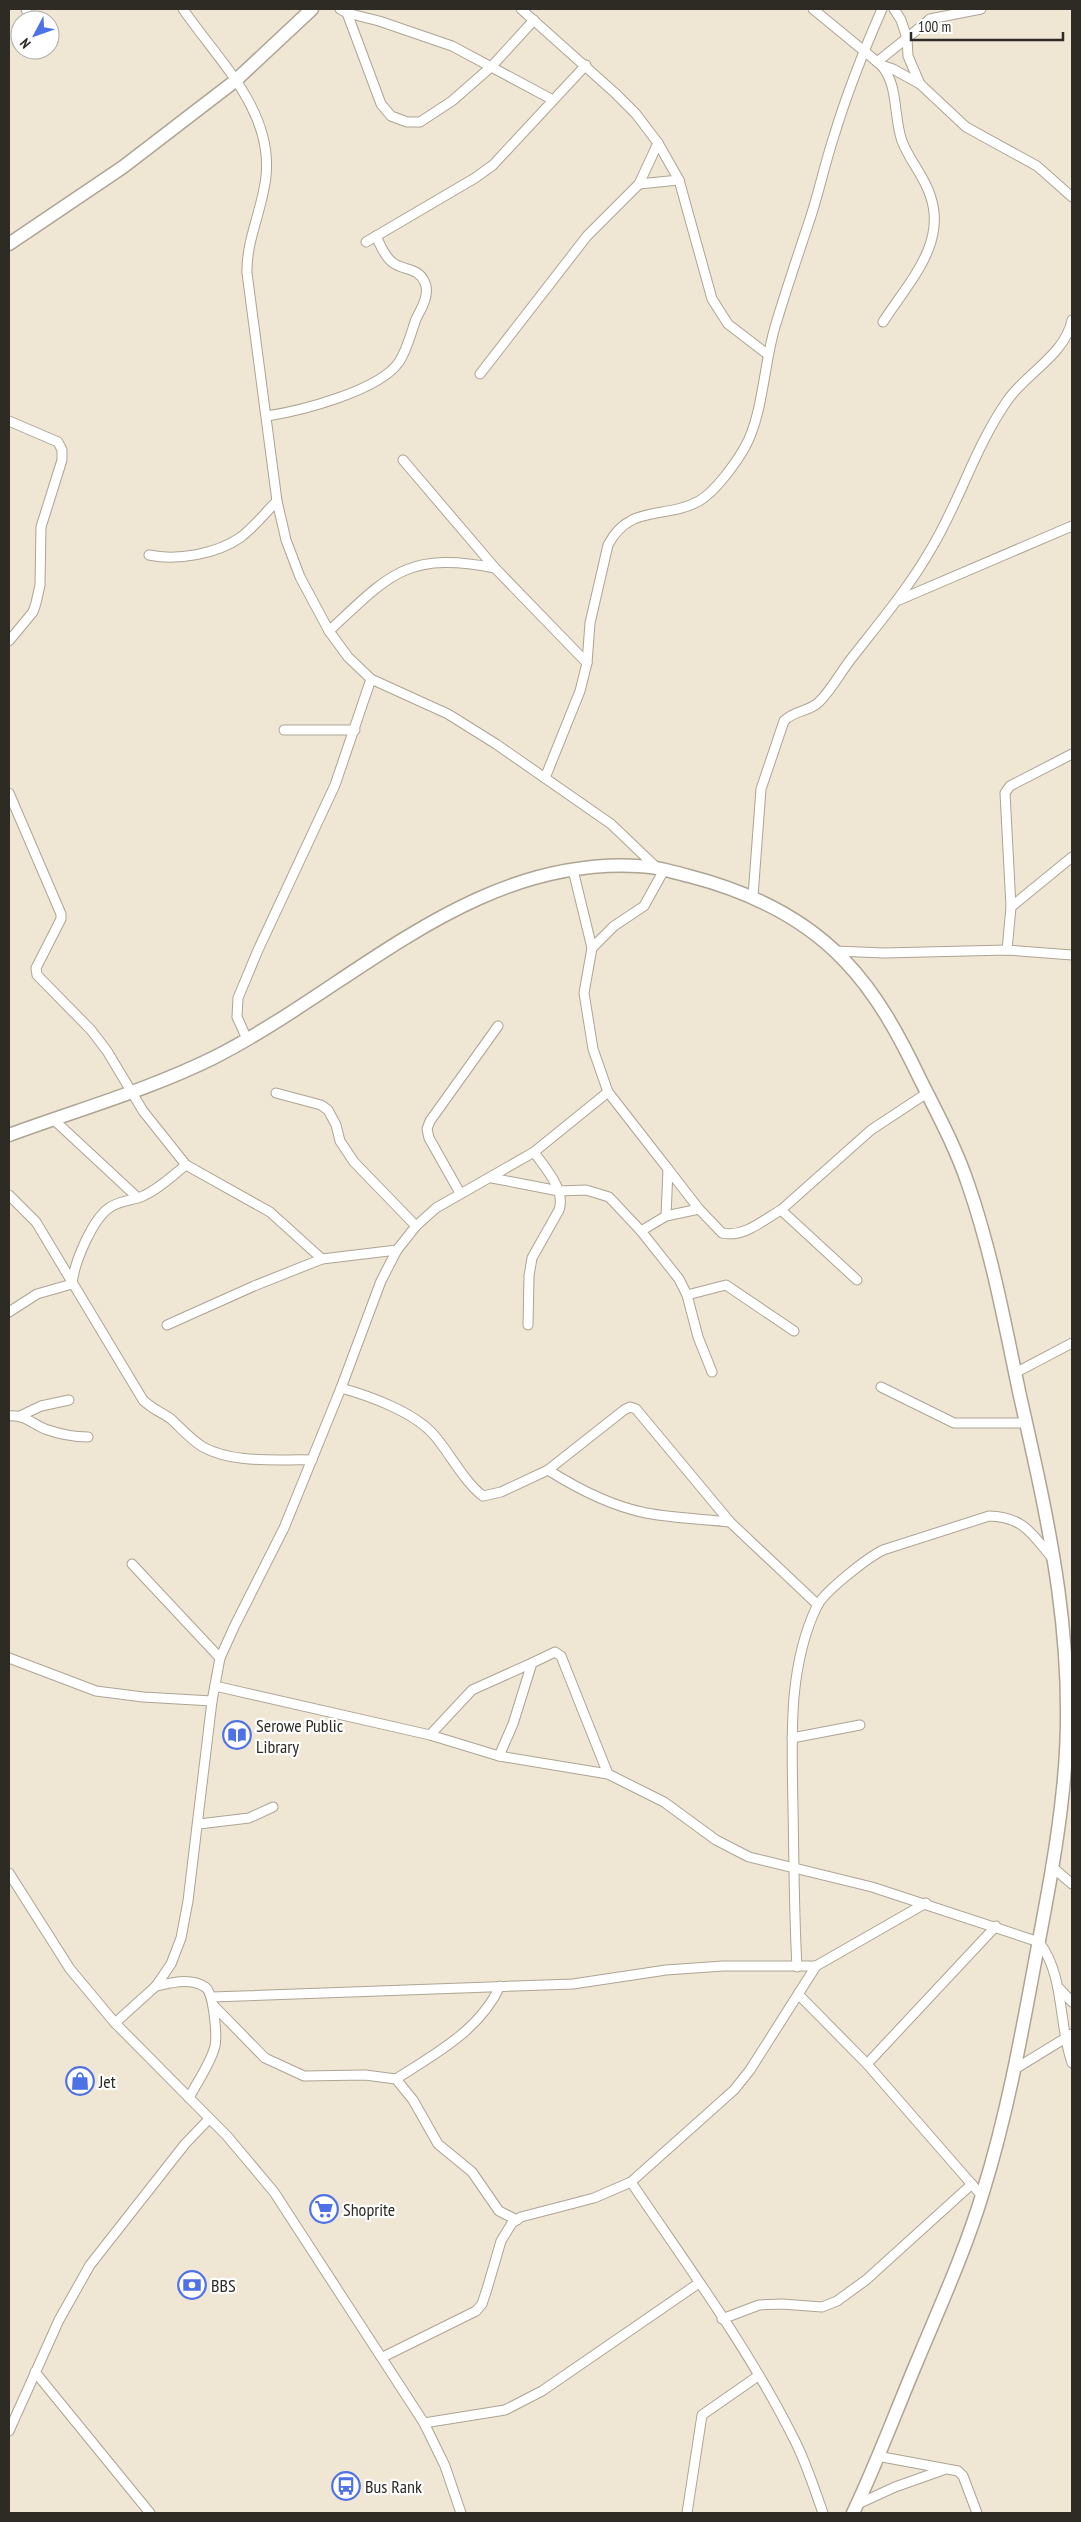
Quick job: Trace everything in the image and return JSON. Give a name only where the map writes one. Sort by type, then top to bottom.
[{"type":"street","points":[[183,9],[254,108],[265,140],[266,175],[259,215],[246,257],[276,501],[286,540],[300,577],[329,631],[348,657],[371,679],[448,714],[612,824],[660,869]]},
{"type":"street","points":[[9,244],[116,172],[235,81],[312,9]]},
{"type":"street","points":[[521,9],[586,65],[636,114],[658,143],[679,180],[712,299],[728,324],[767,354]]},
{"type":"street","points":[[813,9],[879,63],[920,84],[966,126],[1037,166],[1072,197]]},
{"type":"street","points":[[544,778],[580,692],[588,663],[590,623],[608,545],[612,538],[621,526],[638,516],[698,501],[706,496],[733,465],[753,428],[767,354],[834,134],[882,9]]},
{"type":"street","points":[[894,9],[901,20],[907,38],[908,56],[920,84]]},
{"type":"street","points":[[879,63],[930,19],[981,9]]},
{"type":"street","points":[[343,11],[380,104],[392,116],[407,122],[420,122],[431,117],[492,66],[534,20]]},
{"type":"street","points":[[343,11],[452,46],[553,100]]},
{"type":"street","points":[[879,63],[890,80],[902,141],[930,193],[934,220],[932,237],[922,268],[884,322]]},
{"type":"street","points":[[366,242],[475,178],[493,165],[586,65]]},
{"type":"street","points":[[480,374],[587,236],[638,184],[658,143]]},
{"type":"street","points":[[638,184],[679,180]]},
{"type":"street","points":[[267,416],[295,412],[346,395],[389,372],[399,361],[426,296],[426,284],[417,271],[393,263],[385,254],[376,236]]},
{"type":"street","points":[[753,896],[760,798],[780,728],[791,714],[818,703],[899,600],[939,536],[978,448],[995,419],[1025,379],[1057,349],[1070,328],[1072,320]]},
{"type":"street","points":[[9,421],[58,442],[62,450],[62,460],[41,527],[40,585],[36,603],[33,612],[9,641]]},
{"type":"street","points":[[402,460],[495,568],[588,663]]},
{"type":"street","points":[[149,555],[168,558],[210,551],[228,545],[242,536],[276,501]]},
{"type":"street","points":[[899,600],[1072,526]]},
{"type":"street","points":[[329,631],[390,578],[412,566],[433,562],[462,562],[495,568]]},
{"type":"street","points":[[246,1039],[237,1017],[238,998],[258,950],[335,785],[371,679]]},
{"type":"street","points":[[284,730],[355,730]]},
{"type":"street","points":[[1007,950],[1011,907],[1005,793],[1010,786],[1072,754]]},
{"type":"street","points":[[9,794],[61,914],[61,919],[36,968],[37,976],[91,1030],[107,1051],[160,1134],[186,1165],[270,1212],[322,1259]]},
{"type":"street","points":[[1011,907],[1072,857]]},
{"type":"street","points":[[9,1135],[185,1070],[246,1039],[434,919],[490,892],[548,874],[573,870],[635,865],[660,869],[753,896],[794,919],[835,951],[854,971],[886,1016],[927,1093],[970,1188],[993,1271],[1056,1563],[1066,1654],[1068,1789],[1051,1866],[1015,2069],[982,2196],[969,2236],[855,2508]]},
{"type":"street","points":[[592,948],[614,926],[644,906],[660,869]]},
{"type":"street","points":[[573,870],[592,948],[584,993],[588,1024],[593,1049],[608,1092],[698,1209],[717,1229],[727,1234],[746,1231],[781,1210],[871,1130],[927,1093]]},
{"type":"street","points":[[835,951],[884,953],[1007,950],[1072,955]]},
{"type":"street","points":[[460,1193],[429,1138],[427,1130],[430,1121],[498,1026]]},
{"type":"street","points":[[114,2023],[156,1986],[170,1964],[181,1938],[199,1824],[212,1701],[220,1658],[235,1624],[284,1528],[341,1388],[381,1281],[397,1250],[416,1226],[436,1208],[460,1193],[492,1178],[534,1152],[608,1092]]},
{"type":"street","points":[[276,1093],[321,1105],[328,1110],[336,1125],[340,1141],[354,1162],[416,1226]]},
{"type":"street","points":[[53,1119],[138,1198]]},
{"type":"street","points":[[528,1325],[532,1258],[559,1210],[561,1202],[558,1191],[534,1152]]},
{"type":"street","points":[[72,1284],[77,1262],[97,1221],[108,1208],[138,1198],[156,1189],[186,1165]]},
{"type":"street","points":[[666,1216],[668,1168]]},
{"type":"street","points":[[492,1178],[558,1191],[586,1190],[609,1197],[641,1231],[673,1271],[686,1294],[698,1337],[712,1372]]},
{"type":"street","points":[[9,1195],[36,1222],[58,1255],[72,1284],[143,1400],[154,1411],[170,1419],[198,1444],[228,1455],[256,1459],[312,1460]]},
{"type":"street","points":[[641,1231],[666,1216],[698,1209]]},
{"type":"street","points":[[781,1210],[857,1280]]},
{"type":"street","points":[[167,1325],[254,1286],[322,1259],[397,1250]]},
{"type":"street","points":[[9,1312],[37,1294],[72,1284]]},
{"type":"street","points":[[686,1294],[726,1286],[794,1331]]},
{"type":"street","points":[[1016,1373],[1072,1344]]},
{"type":"street","points":[[881,1387],[954,1423],[1026,1423]]},
{"type":"street","points":[[341,1388],[366,1396],[418,1421],[434,1435],[483,1496],[501,1492],[548,1470],[624,1410],[630,1407],[636,1409],[730,1522],[818,1605]]},
{"type":"street","points":[[20,1416],[41,1406],[69,1400]]},
{"type":"street","points":[[9,1416],[20,1416],[58,1432],[88,1437]]},
{"type":"street","points":[[548,1470],[588,1492],[622,1507],[646,1513],[730,1522]]},
{"type":"street","points":[[797,1967],[792,1868],[792,1738],[798,1662],[818,1605],[858,1565],[876,1554],[989,1516],[1005,1516],[1018,1521],[1029,1530],[1056,1563]]},
{"type":"street","points":[[132,1564],[220,1658]]},
{"type":"street","points":[[430,1735],[472,1690],[555,1652],[561,1656],[608,1774]]},
{"type":"street","points":[[9,1658],[96,1691],[143,1697],[212,1701]]},
{"type":"street","points":[[499,1756],[512,1724],[532,1663]]},
{"type":"street","points":[[215,1686],[430,1735],[499,1756],[608,1774],[664,1802],[733,1850],[749,1857],[872,1886],[1039,1942],[1050,1962],[1059,1988],[1072,2063]]},
{"type":"street","points":[[792,1738],[860,1725]]},
{"type":"street","points":[[199,1824],[249,1818],[273,1807]]},
{"type":"street","points":[[1051,1866],[1072,1884]]},
{"type":"street","points":[[9,1873],[70,1969],[114,2023],[249,2160],[274,2192],[383,2357],[424,2423],[445,2466],[461,2513]]},
{"type":"street","points":[[212,2001],[573,1984],[666,1970],[723,1966],[816,1966],[926,1903]]},
{"type":"street","points":[[866,2064],[996,1926]]},
{"type":"street","points":[[383,2357],[476,2311],[482,2304],[501,2240],[517,2220],[594,2198],[631,2182],[734,2090],[750,2070],[816,1966]]},
{"type":"street","points":[[156,1986],[185,1981],[205,1987],[212,2001],[265,2058],[304,2076],[365,2075],[396,2079],[435,2054],[471,2026],[484,2013],[500,1986]]},
{"type":"street","points":[[1059,1988],[1072,2002]]},
{"type":"street","points":[[798,1994],[866,2064],[982,2196]]},
{"type":"street","points":[[189,2098],[215,2046],[212,2001]]},
{"type":"street","points":[[1015,2069],[1068,2036]]},
{"type":"street","points":[[396,2079],[413,2100],[443,2149],[468,2168],[499,2211],[517,2220]]},
{"type":"street","points":[[9,2431],[59,2320],[90,2265],[184,2144],[209,2118]]},
{"type":"street","points":[[631,2182],[722,2319],[795,2440],[822,2513]]},
{"type":"street","points":[[722,2319],[759,2305],[782,2304],[822,2307],[837,2301],[866,2280],[972,2184]]},
{"type":"street","points":[[424,2423],[496,2412],[517,2404],[542,2390],[699,2283]]},
{"type":"street","points":[[35,2372],[150,2513]]},
{"type":"street","points":[[687,2513],[702,2415],[758,2376]]},
{"type":"street","points":[[877,2456],[943,2470],[958,2471],[964,2476],[977,2513]]},
{"type":"street","points":[[855,2508],[896,2487],[943,2470]]},
{"type":"place","name":"Serowe Public Library","points":[[237,1735]]},
{"type":"place","name":"Jet","points":[[80,2081]]},
{"type":"place","name":"Shoprite","points":[[324,2209]]},
{"type":"place","name":"BBS","points":[[192,2285]]},
{"type":"place","name":"Bus Rank","points":[[346,2486]]}]
